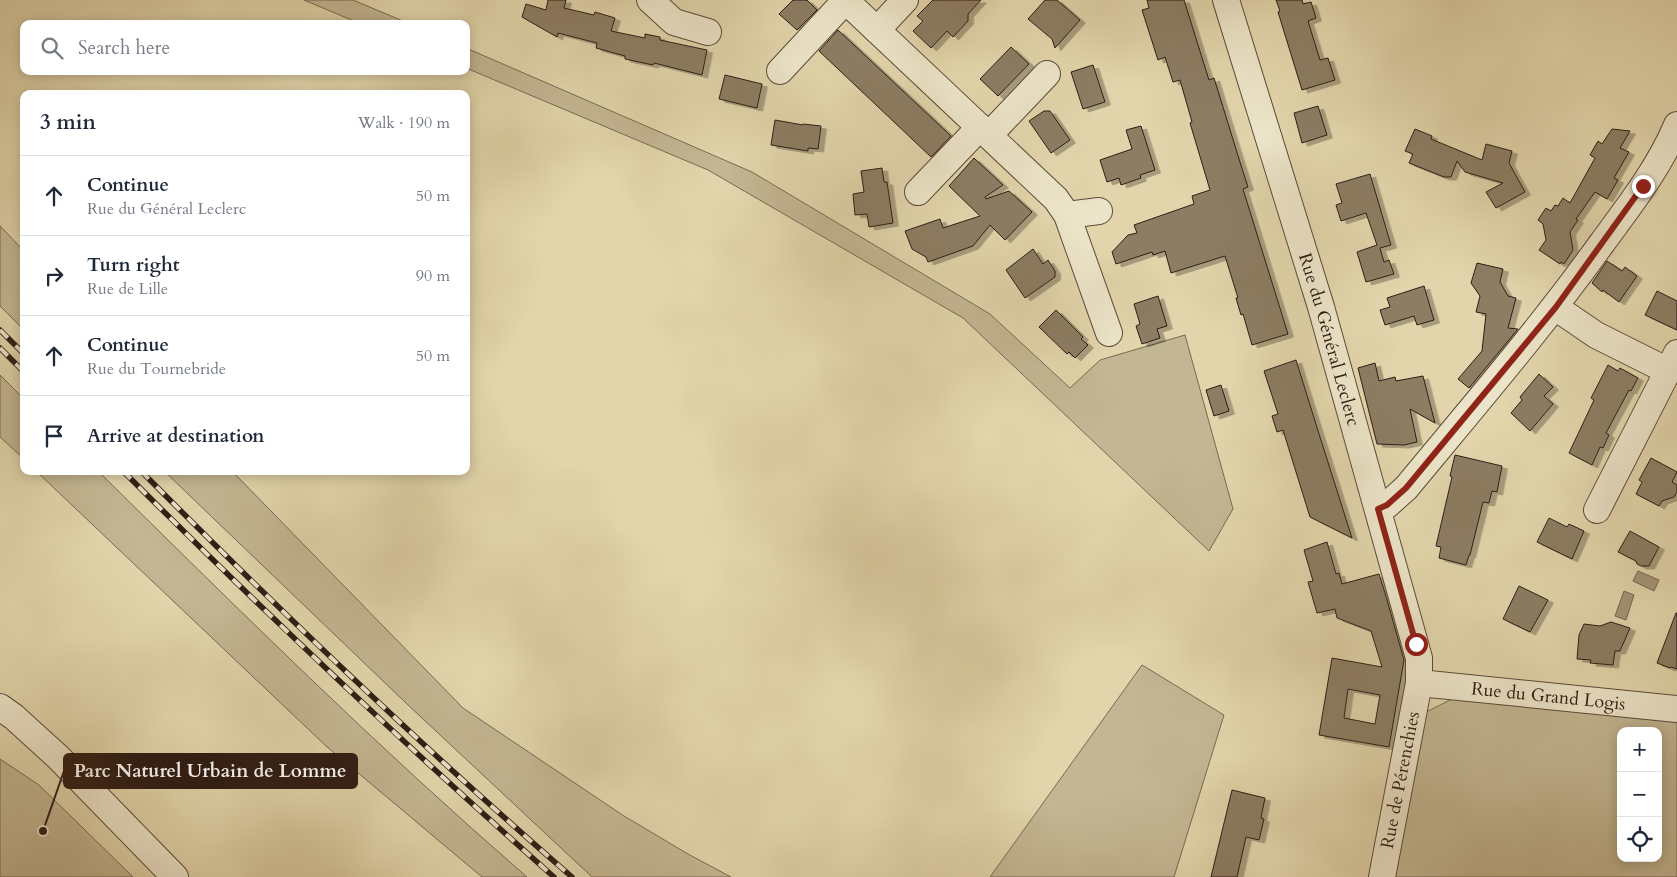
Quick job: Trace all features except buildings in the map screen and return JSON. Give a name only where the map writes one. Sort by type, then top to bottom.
[{"type":"street","points":[[650,0],[674,22],[708,32]]},
{"type":"street","points":[[780,71],[846,0],[1056,199],[1067,215],[1109,333]]},
{"type":"street","points":[[877,30],[905,0]]},
{"type":"street","name":"Rue du Général Leclerc","points":[[1226,0],[1321,307],[1416,644],[1419,682]]},
{"type":"street","points":[[918,192],[1047,74]]},
{"type":"street","points":[[1378,509],[1387,505],[1406,488],[1556,307],[1643,186],[1666,150],[1677,125]]},
{"type":"street","points":[[1067,215],[1099,211]]},
{"type":"street","points":[[1556,307],[1596,335],[1672,362],[1597,510]]},
{"type":"street","name":"Rue du Grand Logis","points":[[1419,682],[1677,709]]},
{"type":"street","name":"Rue de Pérenchies","points":[[1382,877],[1419,682]]},
{"type":"street","points":[[0,707],[14,717],[58,757],[175,877]]},
{"type":"shaded area","points":[[304,0],[353,0],[400,20],[352,20]]},
{"type":"shaded area","points":[[470,50],[752,172],[990,314],[1070,388],[1100,360],[1185,335],[1233,509],[1209,551],[963,318],[708,170],[470,70]]},
{"type":"shaded area","points":[[0,226],[20,247],[20,326],[0,306]]},
{"type":"shaded area","points":[[0,375],[20,395],[20,455],[0,437]]},
{"type":"shaded area","points":[[40,475],[102,475],[363,728],[527,877],[482,877],[326,746]]},
{"type":"shaded area","points":[[168,475],[236,475],[463,708],[624,816],[731,877],[592,877],[407,704]]},
{"type":"shaded area","points":[[1638,571],[1659,580],[1654,591],[1633,581]]},
{"type":"shaded area","points":[[1624,591],[1634,595],[1626,620],[1615,616]]},
{"type":"shaded area","points":[[1142,665],[1224,715],[1174,877],[990,877]]},
{"type":"shaded area","points":[[1458,696],[1677,720],[1677,877],[1395,877],[1426,712]]},
{"type":"shaded area","points":[[0,759],[39,785],[133,877],[0,877]]},
{"type":"railway","points":[[0,330],[20,350]]},
{"type":"railway","points":[[0,348],[20,368]]},
{"type":"railway","points":[[127,475],[336,677],[554,877]]},
{"type":"railway","points":[[145,475],[246,575],[407,729],[572,877]]},
{"type":"place","name":"Parc Naturel Urbain de Lomme","points":[[43,831]]},
{"type":"route","points":[[1416,644],[1378,509],[1387,505],[1406,488],[1556,307],[1643,186]]}]
